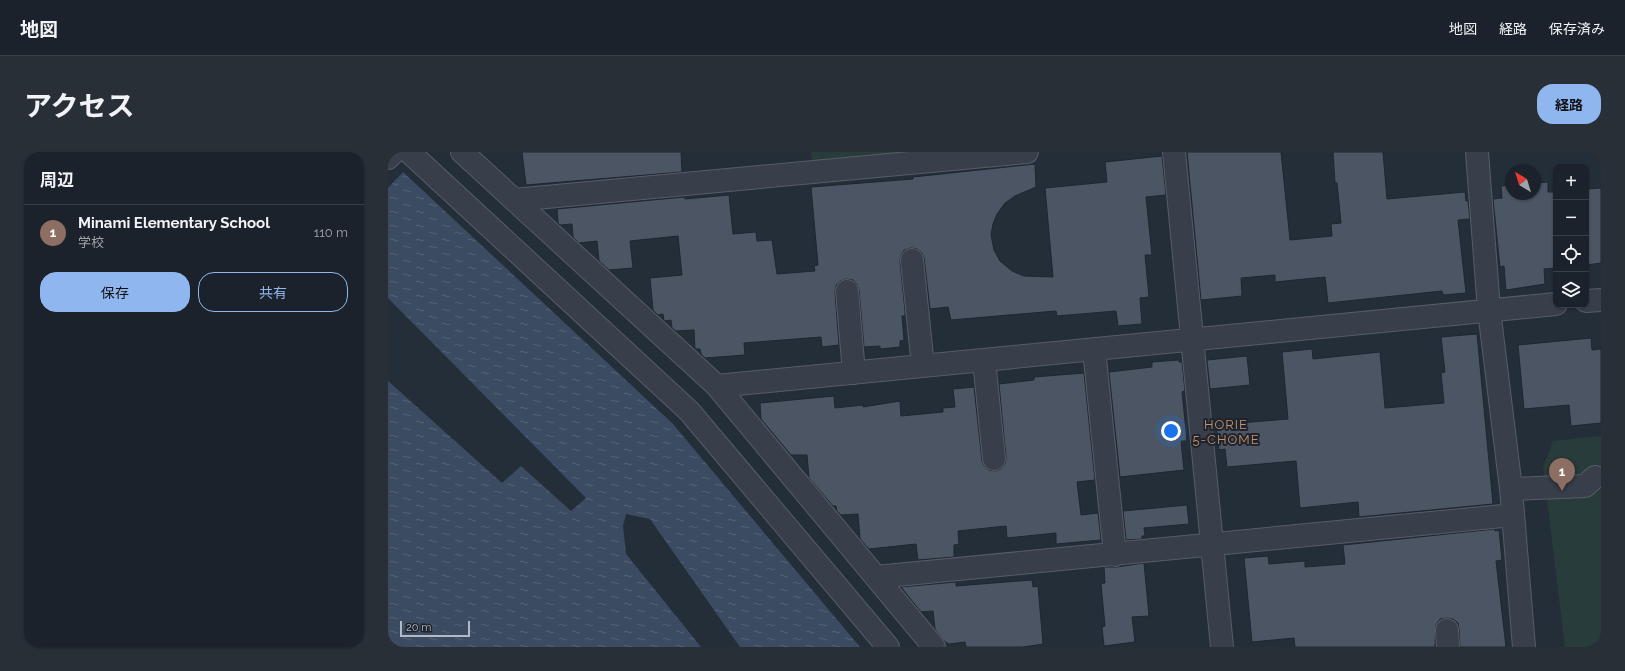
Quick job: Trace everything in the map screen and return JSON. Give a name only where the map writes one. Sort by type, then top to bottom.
[{"type":"street","points":[[388,158],[394,152]]},
{"type":"street","points":[[409,152],[689,410],[888,647]]},
{"type":"street","points":[[462,152],[717,386],[934,647]]},
{"type":"street","points":[[514,200],[1027,152]]},
{"type":"street","points":[[1174,152],[1222,647]]},
{"type":"street","points":[[1477,152],[1489,310],[1511,489],[1524,647]]},
{"type":"street","points":[[912,260],[923,366]]},
{"type":"street","points":[[847,291],[854,372]]},
{"type":"street","points":[[1589,301],[1601,300]]},
{"type":"street","points":[[717,386],[1553,304]]},
{"type":"street","points":[[1094,349],[1115,555]]},
{"type":"street","points":[[984,360],[994,460]]},
{"type":"street","points":[[1511,489],[1585,486],[1595,477]]},
{"type":"street","points":[[876,577],[1212,546],[1513,515]]},
{"type":"shaded area","points":[[811,152],[910,152],[812,161]]},
{"type":"shaded area","points":[[1601,436],[1601,647],[1565,647],[1543,467],[1553,441]]},
{"type":"water","points":[[403,172],[673,424],[860,647],[740,647],[650,519],[626,514],[623,526],[626,554],[701,647],[388,647],[388,381],[502,483],[521,466],[571,511],[586,498],[388,298],[388,188]]},
{"type":"building","points":[[522,152],[681,152],[682,172],[526,185]]},
{"type":"building","points":[[1187,152],[1281,152],[1290,240],[1332,236],[1331,224],[1341,223],[1337,183],[1335,183],[1333,152],[1383,152],[1387,199],[1465,192],[1466,201],[1468,201],[1470,219],[1458,220],[1466,293],[1443,295],[1442,291],[1328,303],[1325,277],[1275,282],[1275,275],[1241,278],[1242,296],[1201,300]]},
{"type":"building","points":[[1162,156],[1166,195],[1146,197],[1152,255],[1145,255],[1149,297],[1140,298],[1142,324],[1118,326],[1116,311],[1057,316],[1056,311],[951,320],[948,307],[930,309],[924,258],[922,253],[917,249],[911,248],[904,250],[900,261],[905,316],[902,316],[904,340],[900,341],[900,347],[880,349],[880,346],[864,347],[859,290],[857,284],[853,280],[846,279],[840,281],[836,285],[835,292],[839,345],[822,347],[821,337],[744,343],[745,355],[705,358],[701,354],[700,349],[695,349],[694,330],[676,331],[672,328],[671,320],[664,321],[663,314],[658,315],[653,310],[650,278],[682,275],[678,236],[630,241],[633,268],[609,270],[599,261],[597,241],[579,243],[573,237],[572,224],[560,225],[558,223],[557,209],[684,197],[685,199],[729,195],[733,234],[756,232],[757,241],[772,240],[777,274],[815,271],[814,266],[818,265],[811,187],[913,179],[913,177],[1035,164],[1036,187],[1015,196],[1005,203],[997,214],[991,235],[994,250],[1000,261],[1012,271],[1024,276],[1053,277],[1045,188],[1107,182],[1105,162]]},
{"type":"building","points":[[1548,182],[1548,192],[1553,192],[1553,268],[1544,269],[1545,284],[1506,290],[1504,266],[1500,267],[1493,199],[1502,198],[1501,186],[1505,186],[1505,200],[1541,200],[1541,183]]},
{"type":"building","points":[[1601,188],[1601,263],[1589,265],[1589,200],[1589,189]]},
{"type":"building","points":[[1477,334],[1493,504],[1359,517],[1358,502],[1300,508],[1296,461],[1227,467],[1225,449],[1219,450],[1216,425],[1288,419],[1282,352],[1312,349],[1313,359],[1380,352],[1385,408],[1444,403],[1441,373],[1445,372],[1441,337]]},
{"type":"building","points":[[1591,338],[1592,350],[1601,349],[1601,423],[1571,426],[1569,405],[1524,409],[1518,345]]},
{"type":"building","points":[[1247,356],[1250,385],[1210,389],[1207,360]]},
{"type":"building","points":[[1178,360],[1179,362],[1182,362],[1185,391],[1182,392],[1187,441],[1181,441],[1184,470],[1120,477],[1109,372],[1152,367],[1152,362]]},
{"type":"building","points":[[1084,373],[1095,480],[1077,482],[1081,515],[1098,513],[1101,540],[1056,544],[1056,533],[1007,538],[1006,526],[958,531],[959,544],[954,545],[954,557],[918,560],[916,544],[869,549],[860,539],[858,514],[841,515],[837,511],[836,506],[833,506],[809,478],[807,455],[791,455],[761,419],[760,403],[834,396],[835,408],[863,405],[863,407],[900,401],[901,416],[943,412],[943,408],[955,407],[953,389],[974,387],[982,461],[984,466],[989,470],[996,471],[1001,469],[1005,464],[1006,458],[999,384],[1034,380],[1034,377]]},
{"type":"building","points":[[1187,505],[1189,524],[1144,528],[1145,536],[1142,536],[1142,539],[1126,540],[1123,511]]},
{"type":"building","points":[[1495,529],[1495,531],[1499,530],[1502,560],[1496,561],[1506,647],[1460,647],[1458,623],[1453,619],[1447,618],[1440,619],[1436,625],[1435,647],[1295,647],[1294,638],[1252,642],[1244,558],[1268,556],[1269,564],[1305,561],[1305,567],[1345,564],[1343,545]]},
{"type":"building","points":[[1144,563],[1149,616],[1132,617],[1135,642],[1104,646],[1102,627],[1105,626],[1101,584],[1105,583],[1104,567],[1117,567]]},
{"type":"building","points":[[1032,580],[1033,587],[1038,586],[1043,644],[1023,647],[966,647],[965,642],[949,644],[944,641],[935,629],[933,611],[921,612],[901,587],[956,582],[956,586]]},
{"type":"place","name":"Minami Elementary School","points":[[1562,491]]},
{"type":"district","name":"HORIE 5-CHOME","points":[[1226,432]]}]
